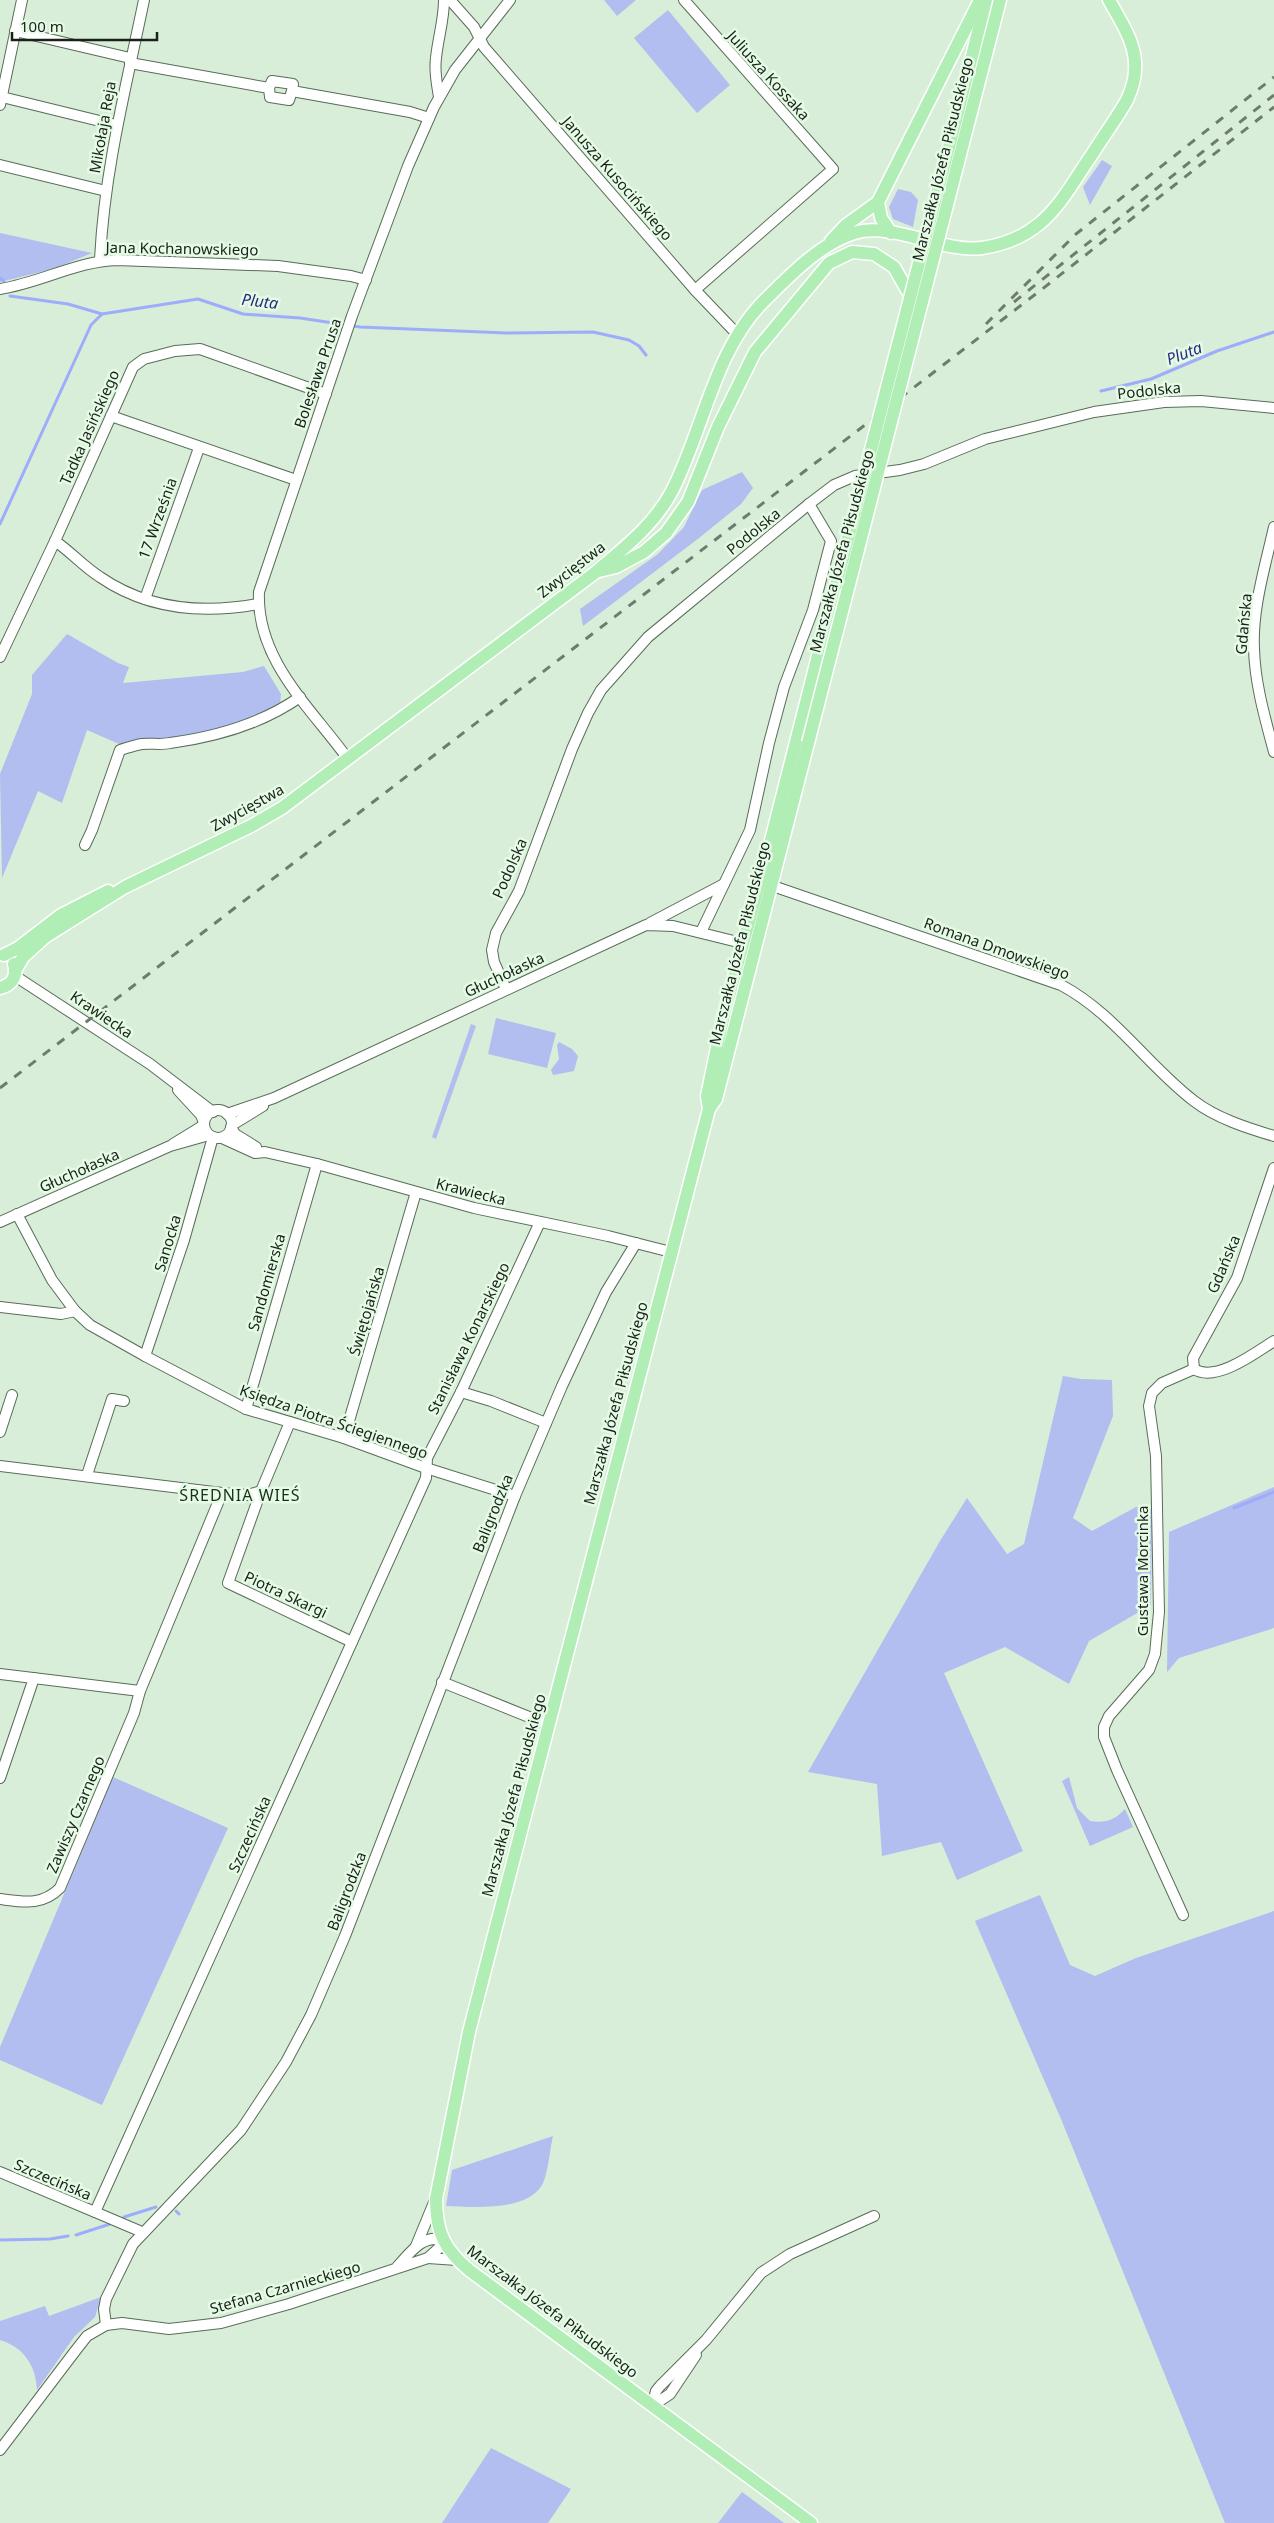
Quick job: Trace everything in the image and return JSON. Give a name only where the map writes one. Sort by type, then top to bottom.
[{"type":"main road","points":[[828,244],[846,225],[878,202],[980,0]]},
{"type":"main road","name":"Marszałka Józefa Piłsudskiego","points":[[811,2523],[457,2260],[443,2240],[436,2222],[436,2199],[469,2032],[671,1252],[709,1109],[716,1099],[748,945],[964,114],[986,0]]},
{"type":"main road","name":"Marszałka Józefa Piłsudskiego","points":[[802,742],[911,297],[964,114],[1000,0]]},
{"type":"main road","name":"Marszałka Józefa Piłsudskiego","points":[[946,246],[968,249],[996,246],[1017,238],[1036,226],[1057,206],[1118,114],[1131,90],[1134,79],[1135,59],[1131,41],[1109,0]]},
{"type":"main road","points":[[878,202],[881,218],[891,233]]},
{"type":"main road","name":"Zwycięstwa","points":[[0,988],[10,984],[23,957],[45,937],[125,887],[251,826],[282,808],[596,572],[635,539],[653,520],[671,492],[737,334],[763,302],[828,244],[856,232],[891,233],[946,246]]},
{"type":"main road","points":[[596,572],[616,567],[644,552],[672,525],[688,502],[737,385],[755,352],[830,263],[852,252],[868,252],[888,261],[899,273],[911,297]]},
{"type":"main road","name":"Zwycięstwa","points":[[2,955],[18,948],[60,915],[79,904],[106,892],[125,887]]},
{"type":"main road","points":[[2,955],[12,961],[15,973]]},
{"type":"street","points":[[22,0],[1,101],[116,125]]},
{"type":"street","name":"Mikołaja Reja","points":[[100,260],[106,191],[116,125],[144,0]]},
{"type":"street","points":[[439,97],[435,66],[442,26],[444,0]]},
{"type":"street","points":[[450,0],[474,27],[480,38]]},
{"type":"street","name":"Bolesława Prusa","points":[[348,759],[274,662],[262,628],[258,604],[264,571],[390,211],[429,118],[455,70],[510,0]]},
{"type":"street","name":"Juliusza Kossaka","points":[[684,0],[833,169],[695,290]]},
{"type":"street","points":[[16,31],[130,61],[270,88],[272,81],[279,81],[292,84],[292,92],[410,112],[429,118]]},
{"type":"street","name":"Janusza Kusocińskiego","points":[[480,38],[484,47],[695,290],[737,334]]},
{"type":"street","points":[[0,165],[106,191]]},
{"type":"street","name":"Jana Kochanowskiego","points":[[0,288],[16,286],[100,260],[278,266],[351,276],[366,280]]},
{"type":"street","name":"Tadka Jasińskiego","points":[[0,657],[55,541],[133,367],[144,359],[176,351],[200,349],[326,394]]},
{"type":"street","name":"Podolska","points":[[506,989],[493,956],[492,950],[496,933],[519,891],[572,749],[588,713],[601,690],[648,637],[834,485],[855,476],[900,470],[924,464],[1004,433],[1094,412],[1164,402],[1201,401],[1274,408]]},
{"type":"street","points":[[111,416],[296,480]]},
{"type":"street","name":"17 Września","points":[[145,599],[199,448]]},
{"type":"street","name":"Marszałka Józefa Piłsudskiego","points":[[701,932],[750,830],[769,743],[784,687],[813,610],[831,541],[809,504]]},
{"type":"street","name":"Gdańska","points":[[1274,527],[1257,608],[1254,648],[1259,694],[1274,752]]},
{"type":"street","points":[[55,541],[100,577],[119,588],[145,599],[179,609],[198,610],[222,610],[258,604]]},
{"type":"street","points":[[85,845],[120,750],[141,744],[168,744],[259,720],[276,713],[300,696]]},
{"type":"street","name":"Romana Dmowskiego","points":[[764,883],[1061,985],[1080,995],[1098,1010],[1193,1100],[1222,1116],[1274,1136]]},
{"type":"street","name":"Marszałka Józefa Piłsudskiego","points":[[646,925],[724,884]]},
{"type":"street","name":"Głuchołaska","points":[[227,1114],[274,1098],[646,925],[659,924],[701,932],[748,945]]},
{"type":"street","name":"Krawiecka","points":[[15,973],[92,1025],[213,1112]]},
{"type":"street","name":"Krawiecka","points":[[171,1081],[201,1115],[204,1124]]},
{"type":"street","name":"Głuchołaska","points":[[232,1126],[274,1098]]},
{"type":"street","points":[[213,1112],[227,1114],[232,1126],[228,1134],[215,1137],[204,1124],[208,1114],[213,1112]]},
{"type":"street","name":"Głuchołaska","points":[[0,1222],[170,1146],[204,1124]]},
{"type":"street","name":"Krawiecka","points":[[232,1126],[245,1141],[265,1152],[317,1164],[474,1208],[671,1252]]},
{"type":"street","name":"Głuchołaska","points":[[170,1146],[215,1137]]},
{"type":"street","name":"Krawiecka","points":[[215,1137],[255,1153],[265,1152]]},
{"type":"street","name":"Sanocka","points":[[145,1356],[184,1240],[215,1137]]},
{"type":"street","name":"Sandomierska","points":[[246,1409],[317,1164]]},
{"type":"street","name":"Gdańska","points":[[1194,1369],[1193,1358],[1236,1278],[1274,1168]]},
{"type":"street","name":"Świętojańska","points":[[344,1438],[416,1192]]},
{"type":"street","name":"Księdza Piotra Ściegiennego","points":[[17,1214],[52,1280],[75,1311],[90,1324],[145,1356],[246,1409],[344,1438],[426,1468],[515,1496]]},
{"type":"street","name":"Stanisława Konarskiego","points":[[426,1468],[426,1458],[461,1392],[540,1222]]},
{"type":"street","name":"Baligrodzka","points":[[106,2325],[104,2310],[106,2299],[124,2261],[142,2232],[241,2130],[273,2084],[296,2044],[345,1936],[515,1496],[606,1292],[636,1243]]},
{"type":"street","points":[[0,1307],[61,1314],[75,1311]]},
{"type":"street","name":"Gustawa Morcinka","points":[[1183,1915],[1107,1746],[1104,1727],[1109,1716],[1149,1670],[1155,1654],[1159,1612],[1156,1456],[1149,1406],[1152,1393],[1162,1383],[1194,1369],[1207,1374],[1224,1369],[1246,1359],[1274,1341]]},
{"type":"street","points":[[461,1392],[491,1401],[546,1423]]},
{"type":"street","points":[[0,1432],[12,1395]]},
{"type":"street","points":[[87,1475],[112,1398],[124,1401]]},
{"type":"street","name":"Piotra Skargi","points":[[290,1422],[262,1490],[228,1584],[352,1642]]},
{"type":"street","points":[[0,1466],[87,1475],[222,1493],[248,1495],[262,1490]]},
{"type":"street","name":"Szczecińska","points":[[95,2212],[426,1478],[426,1468]]},
{"type":"street","name":"Zawiszy Czarnego","points":[[0,1900],[37,1902],[50,1898],[60,1888],[134,1712],[140,1691],[222,1493]]},
{"type":"street","points":[[0,1674],[140,1691]]},
{"type":"street","points":[[0,1778],[34,1678]]},
{"type":"street","points":[[442,1682],[549,1724]]},
{"type":"street","name":"Szczecińska","points":[[0,2172],[142,2232]]},
{"type":"street","name":"Stefana Czarnieckiego","points":[[397,2267],[416,2246],[436,2199]]},
{"type":"street","points":[[649,2403],[670,2394],[706,2340],[761,2274],[795,2252],[874,2216]]},
{"type":"street","name":"Stefana Czarnieckiego","points":[[416,2246],[434,2237],[443,2240]]},
{"type":"street","points":[[428,2258],[439,2248],[443,2240]]},
{"type":"street","name":"Stefana Czarnieckiego","points":[[106,2325],[122,2323],[169,2329],[221,2323],[359,2282],[397,2267],[428,2258],[457,2260]]},
{"type":"street","points":[[0,2450],[81,2343],[93,2332],[106,2325]]},
{"type":"shaded area","points":[[604,0],[636,0],[617,16]]},
{"type":"shaded area","points":[[668,10],[730,85],[697,113],[634,38]]},
{"type":"shaded area","points":[[1102,160],[1112,166],[1090,205],[1083,187]]},
{"type":"shaded area","points":[[898,189],[911,192],[918,200],[913,227],[893,219],[889,207]]},
{"type":"shaded area","points":[[0,233],[92,253],[53,269],[0,282]]},
{"type":"shaded area","points":[[742,472],[753,488],[741,504],[583,626],[580,609],[658,554],[684,527],[702,490]]},
{"type":"shaded area","points":[[67,634],[118,663],[129,667],[123,683],[243,672],[264,666],[281,694],[280,706],[256,718],[197,734],[163,739],[119,744],[87,730],[62,803],[38,791],[2,878],[0,774],[32,694],[32,675]]},
{"type":"shaded area","points":[[496,1018],[556,1033],[547,1068],[488,1054]]},
{"type":"shaded area","points":[[471,1024],[476,1026],[436,1139],[432,1137]]},
{"type":"shaded area","points":[[559,1042],[572,1049],[578,1056],[574,1071],[553,1075],[551,1070],[559,1059],[557,1045]]},
{"type":"shaded area","points":[[1063,1376],[1081,1379],[1112,1380],[1113,1416],[1073,1518],[1092,1531],[1136,1507],[1152,1509],[1151,1605],[1089,1641],[1069,1684],[1005,1647],[944,1673],[1023,1851],[957,1880],[941,1842],[882,1856],[877,1784],[808,1772],[940,1541],[967,1498],[1007,1554],[1024,1544]]},
{"type":"shaded area","points":[[1274,1487],[1274,1628],[1179,1658],[1167,1672],[1169,1532]]},
{"type":"shaded area","points":[[113,1777],[228,1828],[102,2105],[0,2060],[0,2047]]},
{"type":"shaded area","points":[[1069,1777],[1077,1808],[1090,1821],[1100,1822],[1109,1820],[1125,1809],[1133,1827],[1090,1846],[1062,1781]]},
{"type":"shaded area","points":[[1040,1895],[1070,1965],[1095,1976],[1136,1958],[1274,1911],[1274,2523],[1225,2523],[1061,2119],[975,1921]]},
{"type":"shaded area","points":[[553,2136],[544,2181],[534,2194],[524,2200],[498,2206],[446,2206],[452,2170]]},
{"type":"shaded area","points":[[101,2297],[95,2317],[74,2337],[37,2390],[34,2373],[27,2359],[16,2347],[0,2340],[0,2321],[45,2306],[49,2316]]},
{"type":"shaded area","points":[[491,2448],[571,2489],[548,2523],[442,2523]]},
{"type":"shaded area","points":[[742,2492],[784,2523],[718,2523]]},
{"type":"waterway","points":[[0,278],[4,281]]},
{"type":"waterway","points":[[10,296],[68,304],[102,314]]},
{"type":"waterway","name":"Pluta","points":[[0,524],[91,325],[102,314],[198,299],[243,314],[300,318],[360,327],[507,333],[593,332],[629,340],[639,346],[646,355]]},
{"type":"waterway","name":"Pluta","points":[[1101,391],[1151,379],[1217,351],[1274,332]]},
{"type":"waterway","points":[[1234,1508],[1274,1492]]},
{"type":"waterway","points":[[124,2217],[156,2207]]},
{"type":"waterway","points":[[176,2211],[179,2214]]},
{"type":"waterway","points":[[76,2235],[110,2224]]},
{"type":"waterway","points":[[0,2240],[50,2239],[68,2236]]},
{"type":"railway","points":[[986,324],[1076,234],[1274,77]]},
{"type":"railway","points":[[1014,302],[1274,95]]},
{"type":"railway","points":[[0,1088],[1041,290],[1274,107]]},
{"type":"district","name":"ŚREDNIA WIEŚ","points":[[240,1495]]}]
